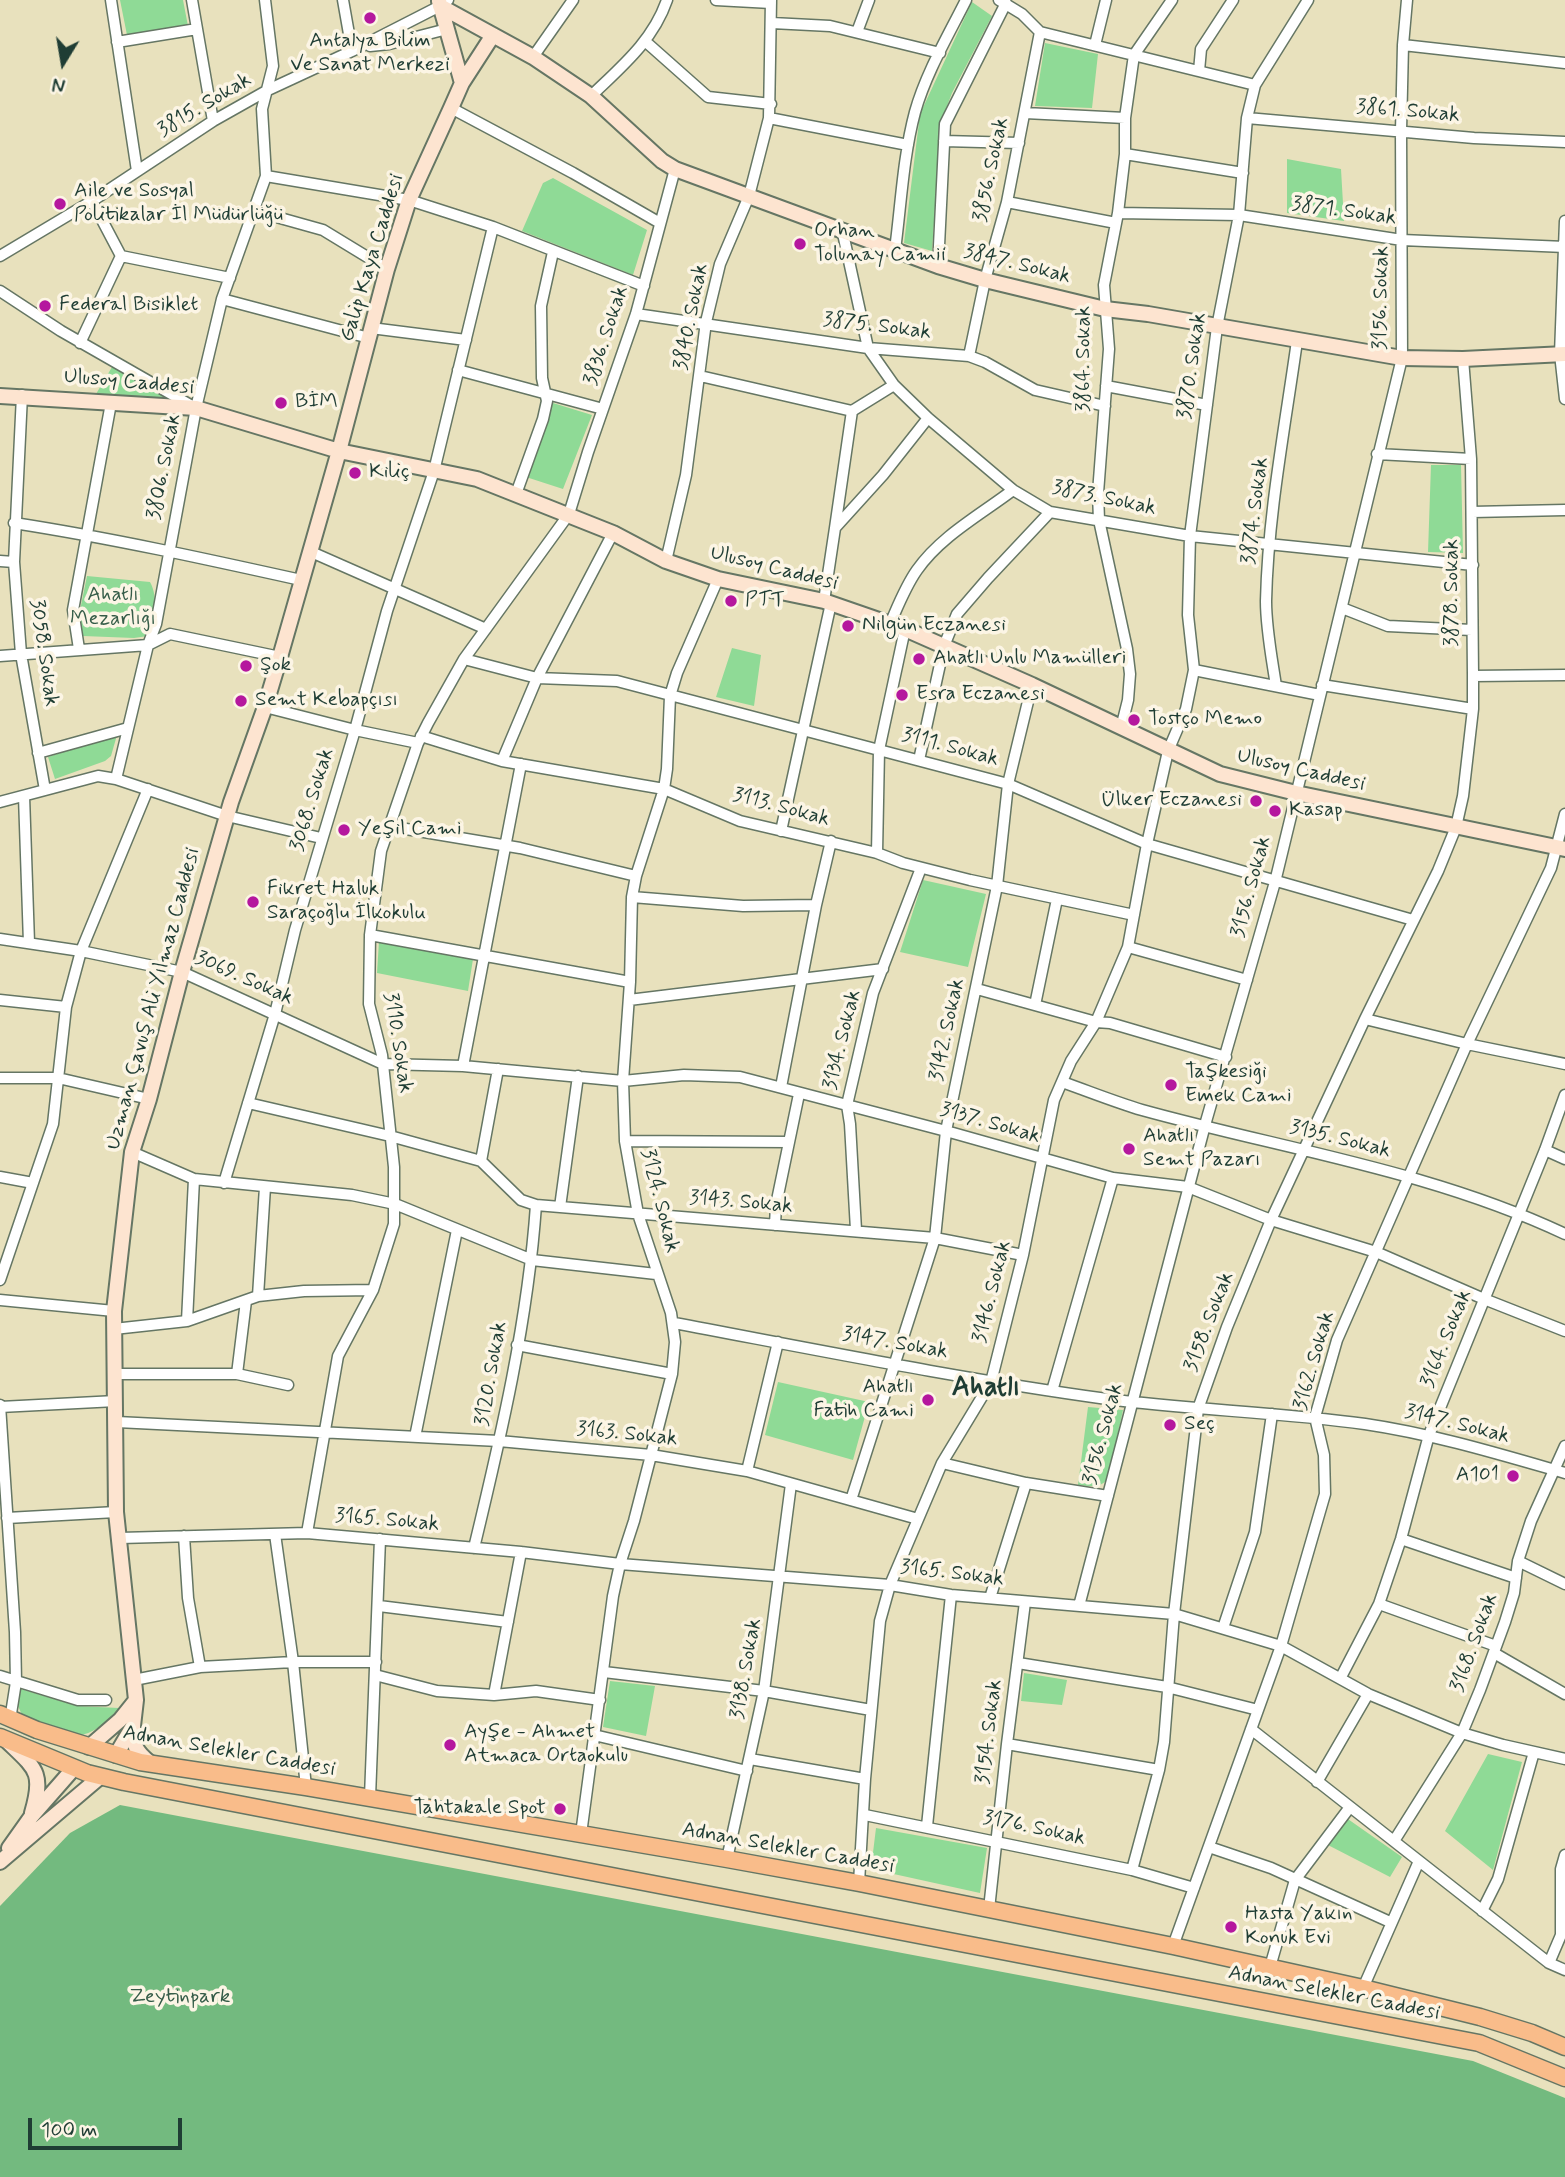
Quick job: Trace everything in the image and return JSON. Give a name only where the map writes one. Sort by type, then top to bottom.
[{"type":"main road","name":"Adnan Selekler Caddesi","points":[[5,1717],[89,1747],[150,1763],[370,1797],[727,1859],[1173,1946],[1363,1987],[1480,2017],[1532,2033],[1565,2047]]},
{"type":"main road","name":"Adnan Selekler Caddesi","points":[[3,1738],[100,1777],[1479,2043],[1565,2078]]},
{"type":"main road","points":[[74,1768],[89,1747]]},
{"type":"main road","points":[[100,1777],[116,1755]]},
{"type":"street","points":[[111,0],[137,170]]},
{"type":"street","points":[[192,0],[213,121]]},
{"type":"street","name":"3806. Sokak","points":[[116,779],[148,645],[156,624],[196,408],[222,299],[266,176],[262,119],[273,66],[273,51],[265,0]]},
{"type":"street","points":[[343,0],[352,51]]},
{"type":"street","points":[[533,57],[573,0]]},
{"type":"street","points":[[591,96],[646,42],[663,14],[667,0]]},
{"type":"street","points":[[716,0],[771,2]]},
{"type":"street","points":[[856,32],[869,0]]},
{"type":"street","points":[[895,250],[908,145],[916,110],[966,0]]},
{"type":"street","points":[[1095,45],[1106,0]]},
{"type":"street","name":"3864. Sokak","points":[[1121,728],[1128,700],[1130,674],[1099,520],[1098,493],[1109,349],[1104,285],[1117,218],[1125,154],[1125,118],[1134,54],[1172,0]]},
{"type":"street","points":[[1199,71],[1201,49],[1233,0]]},
{"type":"street","name":"3870. Sokak","points":[[1168,751],[1185,709],[1194,670],[1188,615],[1190,536],[1217,327],[1239,215],[1247,117],[1255,85],[1308,0]]},
{"type":"street","name":"3156. Sokak","points":[[1079,1606],[1188,1187],[1275,882],[1402,358],[1401,131],[1407,0]]},
{"type":"street","points":[[442,2],[463,83]]},
{"type":"street","name":"3815. Sokak","points":[[0,256],[92,201],[213,121],[268,90],[363,46],[442,2]]},
{"type":"street","name":"3847. Sokak","points":[[442,2],[591,96],[662,161],[675,169],[938,266],[1105,309],[1402,358],[1463,359],[1563,354]]},
{"type":"street","name":"3840. Sokak","points":[[666,562],[686,475],[706,322],[720,264],[749,196],[769,118],[771,2]]},
{"type":"street","points":[[938,266],[945,124],[1003,2],[1022,14],[1040,33],[1255,85]]},
{"type":"street","points":[[772,23],[830,26],[940,53]]},
{"type":"street","points":[[117,42],[197,29]]},
{"type":"street","points":[[363,46],[388,44],[447,29]]},
{"type":"street","name":"3856. Sokak","points":[[969,356],[985,280],[1007,202],[1040,33]]},
{"type":"street","name":"Galip Kaya Caddesi","points":[[339,451],[387,269],[409,200],[463,83],[493,35]]},
{"type":"street","points":[[646,42],[708,97],[771,104]]},
{"type":"street","points":[[1403,45],[1565,63]]},
{"type":"street","points":[[451,107],[660,223]]},
{"type":"street","points":[[1024,113],[1125,118]]},
{"type":"street","name":"3861. Sokak","points":[[1247,117],[1474,138],[1565,142]]},
{"type":"street","points":[[769,118],[908,145]]},
{"type":"street","points":[[944,141],[1019,143]]},
{"type":"street","points":[[1125,154],[1243,173]]},
{"type":"street","name":"3836. Sokak","points":[[569,514],[636,314],[675,169]]},
{"type":"street","points":[[266,176],[409,200],[493,228],[644,286]]},
{"type":"street","points":[[92,201],[121,256]]},
{"type":"street","name":"3871. Sokak","points":[[1007,202],[1117,218],[1239,215],[1402,240],[1565,247]]},
{"type":"street","points":[[255,211],[323,230],[387,269]]},
{"type":"street","points":[[1565,221],[1565,399]]},
{"type":"street","name":"3068. Sokak","points":[[224,1183],[275,1014],[295,930],[355,730],[394,587],[434,471],[493,228]]},
{"type":"street","name":"3873. Sokak","points":[[842,229],[868,348],[894,385],[1013,491],[1050,512],[1190,536],[1473,565]]},
{"type":"street","points":[[516,494],[547,401],[542,378],[541,306],[552,252]]},
{"type":"street","points":[[121,256],[230,278]]},
{"type":"street","points":[[80,343],[121,256]]},
{"type":"street","points":[[0,291],[80,343],[196,408]]},
{"type":"street","points":[[222,299],[370,333],[466,340]]},
{"type":"street","name":"3875. Sokak","points":[[636,314],[706,322],[868,348],[969,356],[1035,390],[1105,406]]},
{"type":"street","name":"3874. Sokak","points":[[1276,686],[1266,605],[1270,543],[1297,341]]},
{"type":"street","name":"3878. Sokak","points":[[1456,827],[1463,796],[1473,709],[1471,459],[1463,359]]},
{"type":"street","points":[[458,370],[603,409]]},
{"type":"street","points":[[700,376],[852,411],[894,385]]},
{"type":"street","points":[[1106,386],[1207,405]]},
{"type":"street","name":"Ulusoy Caddesi","points":[[0,396],[196,408],[339,451],[477,479],[613,533],[666,562],[718,579],[828,602],[905,629],[1032,685],[1220,774],[1296,793],[1561,849]]},
{"type":"street","name":"3058. Sokak","points":[[22,396],[13,562],[21,654],[45,790]]},
{"type":"street","points":[[79,649],[74,610],[111,403]]},
{"type":"street","points":[[781,831],[828,602],[835,528],[852,411]]},
{"type":"street","points":[[835,528],[883,475],[928,418]]},
{"type":"street","name":"Uzman Çavuş Ali Yılmaz Caddesi","points":[[133,1726],[136,1700],[116,1512],[114,1329],[132,1153],[227,816],[265,707],[339,451]]},
{"type":"street","points":[[1377,454],[1471,459]]},
{"type":"street","points":[[890,624],[911,580],[937,546],[1013,491]]},
{"type":"street","points":[[1472,512],[1565,510]]},
{"type":"street","points":[[919,760],[944,646],[957,614],[1050,512]]},
{"type":"street","name":"3110. Sokak","points":[[307,1532],[338,1356],[373,1290],[394,1224],[396,1204],[383,1064],[369,1004],[370,935],[381,851],[420,739],[464,659],[569,514]]},
{"type":"street","points":[[14,523],[89,534],[302,580]]},
{"type":"street","points":[[502,761],[537,678],[613,533]]},
{"type":"street","points":[[309,551],[486,629]]},
{"type":"street","points":[[0,561],[13,562]]},
{"type":"street","name":"3124. Sokak","points":[[581,1834],[613,1596],[672,1374],[675,1342],[674,1323],[638,1214],[625,1141],[623,1081],[630,982],[632,897],[636,876],[664,789],[670,696],[677,673],[718,579]]},
{"type":"street","points":[[1342,608],[1388,626],[1472,630]]},
{"type":"street","points":[[877,853],[880,750],[905,629]]},
{"type":"street","points":[[0,656],[148,645],[170,634],[279,657]]},
{"type":"street","name":"3111. Sokak","points":[[464,659],[537,678],[617,681],[1008,784],[1147,844],[1413,920]]},
{"type":"street","points":[[1194,670],[1276,686],[1473,709]]},
{"type":"street","points":[[1473,676],[1565,674]]},
{"type":"street","name":"3142. Sokak","points":[[851,1500],[935,1238],[946,1131],[997,886],[1008,784],[1032,685]]},
{"type":"street","name":"3113. Sokak","points":[[265,707],[355,730],[420,739],[502,761],[664,789],[740,821],[831,841],[921,868],[1134,915]]},
{"type":"street","points":[[38,753],[128,728]]},
{"type":"street","name":"3146. Sokak","points":[[859,1883],[865,1779],[880,1621],[890,1585],[942,1463],[991,1382],[1023,1255],[1054,1100],[1071,1061],[1096,1021],[1128,947],[1168,751]]},
{"type":"street","points":[[463,1066],[520,764]]},
{"type":"street","points":[[0,802],[98,776],[116,779],[227,816],[321,838]]},
{"type":"street","points":[[0,1280],[53,1124],[66,1007],[81,951],[148,789]]},
{"type":"street","points":[[24,796],[29,943]]},
{"type":"street","name":"3162. Sokak","points":[[1173,1946],[1281,1646],[1325,1494],[1324,1455],[1315,1418],[1337,1340],[1467,1044],[1561,849],[1565,814]]},
{"type":"street","points":[[388,826],[506,846],[636,876]]},
{"type":"street","name":"3158. Sokak","points":[[1132,1870],[1164,1742],[1174,1615],[1198,1409],[1227,1327],[1271,1220],[1365,1018],[1438,872],[1456,827]]},
{"type":"street","points":[[781,1087],[831,841]]},
{"type":"street","name":"3134. Sokak","points":[[856,1230],[847,1105],[873,993],[921,868]]},
{"type":"street","points":[[632,897],[743,906],[816,905]]},
{"type":"street","points":[[1035,1005],[1057,899]]},
{"type":"street","points":[[370,935],[630,982]]},
{"type":"street","name":"3069. Sokak","points":[[0,939],[81,951],[182,972],[383,1064]]},
{"type":"street","points":[[1128,947],[1247,980]]},
{"type":"street","points":[[629,1000],[883,969]]},
{"type":"street","points":[[977,989],[1110,1023],[1226,1057]]},
{"type":"street","points":[[0,1000],[66,1007]]},
{"type":"street","points":[[1365,1018],[1467,1044],[1565,1064]]},
{"type":"street","name":"3137. Sokak","points":[[383,1064],[463,1066],[623,1081],[684,1075],[740,1077],[1113,1178],[1188,1187],[1271,1220],[1376,1252],[1565,1331]]},
{"type":"street","points":[[481,1161],[498,1069]]},
{"type":"street","points":[[560,1207],[578,1076]]},
{"type":"street","points":[[0,1077],[58,1078],[149,1099]]},
{"type":"street","name":"3135. Sokak","points":[[1062,1082],[1140,1109],[1410,1177],[1518,1212],[1565,1234]]},
{"type":"street","points":[[775,1225],[776,1205],[799,1094]]},
{"type":"street","name":"3164. Sokak","points":[[1341,1677],[1379,1604],[1401,1539],[1429,1435],[1545,1150],[1565,1094]]},
{"type":"street","name":"3143. Sokak","points":[[248,1103],[390,1136],[481,1161],[521,1200],[536,1205],[935,1238],[1023,1255]]},
{"type":"street","points":[[625,1141],[789,1142]]},
{"type":"street","points":[[1545,1150],[1565,1159]]},
{"type":"street","points":[[132,1153],[194,1179],[352,1195],[396,1204],[533,1261],[656,1273]]},
{"type":"street","points":[[0,1177],[33,1183]]},
{"type":"street","points":[[1052,1391],[1113,1178]]},
{"type":"street","points":[[187,1321],[194,1179]]},
{"type":"street","points":[[258,1296],[265,1187]]},
{"type":"street","name":"3120. Sokak","points":[[474,1548],[499,1441],[533,1261],[536,1205]]},
{"type":"street","points":[[415,1437],[457,1230]]},
{"type":"street","points":[[114,1329],[187,1321],[258,1296],[304,1291],[373,1290]]},
{"type":"street","points":[[0,1300],[114,1311]]},
{"type":"street","points":[[237,1374],[246,1301]]},
{"type":"street","name":"3147. Sokak","points":[[674,1323],[991,1382],[1132,1402],[1315,1418],[1429,1435],[1565,1473]]},
{"type":"street","points":[[747,1471],[778,1342]]},
{"type":"street","points":[[517,1345],[672,1374]]},
{"type":"street","points":[[116,1374],[237,1374],[288,1385]]},
{"type":"street","points":[[5,1717],[16,1682],[5,1548],[0,1406],[116,1401]]},
{"type":"street","points":[[1223,1628],[1255,1532],[1272,1415]]},
{"type":"street","name":"3163. Sokak","points":[[117,1422],[499,1441],[651,1455],[747,1471],[918,1518]]},
{"type":"street","name":"3168. Sokak","points":[[1394,1841],[1462,1733],[1514,1593],[1518,1561],[1531,1521],[1565,1446]]},
{"type":"street","points":[[942,1463],[1026,1483],[1108,1496]]},
{"type":"street","points":[[990,1598],[1026,1483]]},
{"type":"street","name":"3138. Sokak","points":[[727,1859],[764,1691],[781,1578],[791,1484]]},
{"type":"street","points":[[5,1511],[116,1512]]},
{"type":"street","name":"3165. Sokak","points":[[120,1538],[307,1532],[620,1564],[890,1585],[951,1595],[1174,1615],[1281,1646],[1368,1693],[1462,1733],[1565,1759]]},
{"type":"street","points":[[275,1534],[293,1662],[306,1787]]},
{"type":"street","points":[[184,1536],[188,1598],[200,1667]]},
{"type":"street","points":[[370,1797],[380,1539]]},
{"type":"street","points":[[1401,1539],[1516,1578]]},
{"type":"street","points":[[494,1695],[521,1552]]},
{"type":"street","points":[[1518,1561],[1565,1584]]},
{"type":"street","points":[[928,1826],[951,1595]]},
{"type":"street","name":"3154. Sokak","points":[[989,1909],[1025,1602]]},
{"type":"street","points":[[1379,1604],[1495,1650],[1565,1694]]},
{"type":"street","points":[[379,1605],[508,1622]]},
{"type":"street","points":[[134,1680],[200,1667],[293,1662],[376,1662]]},
{"type":"street","points":[[1018,1663],[1167,1687],[1258,1710]]},
{"type":"street","points":[[604,1672],[764,1691],[871,1710]]},
{"type":"street","points":[[375,1675],[437,1691],[494,1695],[536,1691],[600,1700]]},
{"type":"street","points":[[0,1676],[78,1700],[106,1700]]},
{"type":"street","points":[[1318,1782],[1368,1693]]},
{"type":"street","points":[[89,1747],[120,1720],[136,1700]]},
{"type":"street","points":[[116,1755],[133,1726]]},
{"type":"street","points":[[133,1726],[134,1746],[150,1763]]},
{"type":"street","points":[[1251,1729],[1549,1963],[1565,1970]]},
{"type":"street","points":[[594,1735],[747,1771]]},
{"type":"street","name":"Adnan Selekler Caddesi","points":[[3,1738],[35,1770],[39,1790],[31,1817]]},
{"type":"street","points":[[1007,1744],[1159,1770]]},
{"type":"street","points":[[1482,1911],[1498,1879],[1534,1752]]},
{"type":"street","points":[[750,1759],[865,1779]]},
{"type":"street","name":"Adnan Selekler Caddesi","points":[[0,1862],[31,1817],[74,1768]]},
{"type":"street","name":"Adnan Selekler Caddesi","points":[[0,1862],[100,1777]]},
{"type":"street","points":[[1270,1967],[1295,1880],[1350,1807]]},
{"type":"street","name":"3176. Sokak","points":[[865,1815],[1132,1870],[1194,1888]]},
{"type":"street","points":[[1209,1847],[1271,1868],[1390,1922]]},
{"type":"street","points":[[1549,1963],[1561,1935],[1561,1869],[1565,1855]]},
{"type":"street","points":[[1363,1987],[1419,1861]]},
{"type":"green space","points":[[120,0],[183,0],[188,26],[127,35]]},
{"type":"green space","points":[[972,2],[992,16],[952,93],[941,122],[932,251],[904,243],[920,114]]},
{"type":"green space","points":[[1045,43],[1098,54],[1092,108],[1035,106]]},
{"type":"green space","points":[[1287,159],[1341,169],[1344,221],[1287,213]]},
{"type":"green space","points":[[553,178],[647,230],[633,275],[522,231],[543,183]]},
{"type":"green space","points":[[112,367],[173,399],[171,402],[96,394]]},
{"type":"green space","points":[[553,403],[592,415],[563,489],[526,477]]},
{"type":"green space","points":[[1431,465],[1461,465],[1463,553],[1428,552]]},
{"type":"green space","name":"Ahatlı Mezarlığı","points":[[87,576],[150,582],[155,602],[148,636],[83,636],[79,615]]},
{"type":"green space","points":[[732,648],[761,655],[754,706],[716,697]]},
{"type":"green space","points":[[117,735],[111,756],[105,761],[55,779],[48,757]]},
{"type":"green space","points":[[923,880],[986,894],[968,967],[900,952]]},
{"type":"green space","points":[[379,941],[473,959],[468,991],[377,973]]},
{"type":"green space","points":[[778,1382],[869,1402],[853,1460],[765,1435]]},
{"type":"green space","points":[[1088,1407],[1123,1410],[1109,1476],[1096,1486],[1078,1485]]},
{"type":"green space","points":[[1024,1673],[1067,1680],[1062,1705],[1021,1701]]},
{"type":"green space","points":[[610,1681],[655,1686],[646,1736],[603,1727]]},
{"type":"green space","points":[[21,1689],[77,1706],[119,1708],[95,1730],[74,1735],[63,1733],[22,1715],[18,1706]]},
{"type":"green space","points":[[1488,1754],[1522,1762],[1493,1870],[1445,1831]]},
{"type":"green space","name":"Zeytinpark","points":[[120,1805],[1473,2061],[1565,2098],[1565,2177],[0,2177],[0,1906],[70,1833]]},
{"type":"green space","points":[[1345,1817],[1402,1857],[1390,1877],[1326,1844]]},
{"type":"green space","points":[[876,1828],[987,1848],[980,1893],[871,1869]]},
{"type":"place","name":"Antalya Bilim Ve Sanat Merkezi","points":[[370,18]]},
{"type":"place","name":"Aile ve Sosyal Politikalar İl Müdürlüğü","points":[[60,204]]},
{"type":"place","name":"Orhan Tolunay Camii","points":[[800,244]]},
{"type":"place","name":"Federal Bisiklet","points":[[45,306]]},
{"type":"place","name":"BİM","points":[[281,403]]},
{"type":"place","name":"Kiliç","points":[[355,473]]},
{"type":"place","name":"PTT","points":[[731,601]]},
{"type":"place","name":"Nilgün Eczanesi","points":[[848,626]]},
{"type":"place","name":"Ahatlı Unlu Mamülleri","points":[[919,659]]},
{"type":"place","name":"Şok","points":[[246,666]]},
{"type":"place","name":"Esra Eczanesi","points":[[902,695]]},
{"type":"place","name":"Semt Kebapçısı","points":[[241,701]]},
{"type":"place","name":"Tostço Memo","points":[[1134,720]]},
{"type":"place","name":"Ülker Eczanesi","points":[[1256,801]]},
{"type":"place","name":"Kasap","points":[[1275,811]]},
{"type":"place","name":"Yeşil Cami","points":[[344,830]]},
{"type":"place","name":"Fikret Haluk Saraçoğlu İlkokulu","points":[[253,902]]},
{"type":"place","name":"Taşkesiği Emek Cami","points":[[1171,1085]]},
{"type":"place","name":"Ahatlı Semt Pazarı","points":[[1129,1149]]},
{"type":"place","name":"Ahatlı Fatih Cami","points":[[928,1400]]},
{"type":"place","name":"Seç","points":[[1170,1425]]},
{"type":"place","name":"A101","points":[[1513,1476]]},
{"type":"place","name":"Ayşe - Ahmet Atmaca Ortaokulu","points":[[450,1745]]},
{"type":"place","name":"Tahtakale Spot","points":[[560,1809]]},
{"type":"place","name":"Hasta Yakın Konuk Evi","points":[[1231,1927]]},
{"type":"district","name":"Ahatlı","points":[[986,1389]]}]
